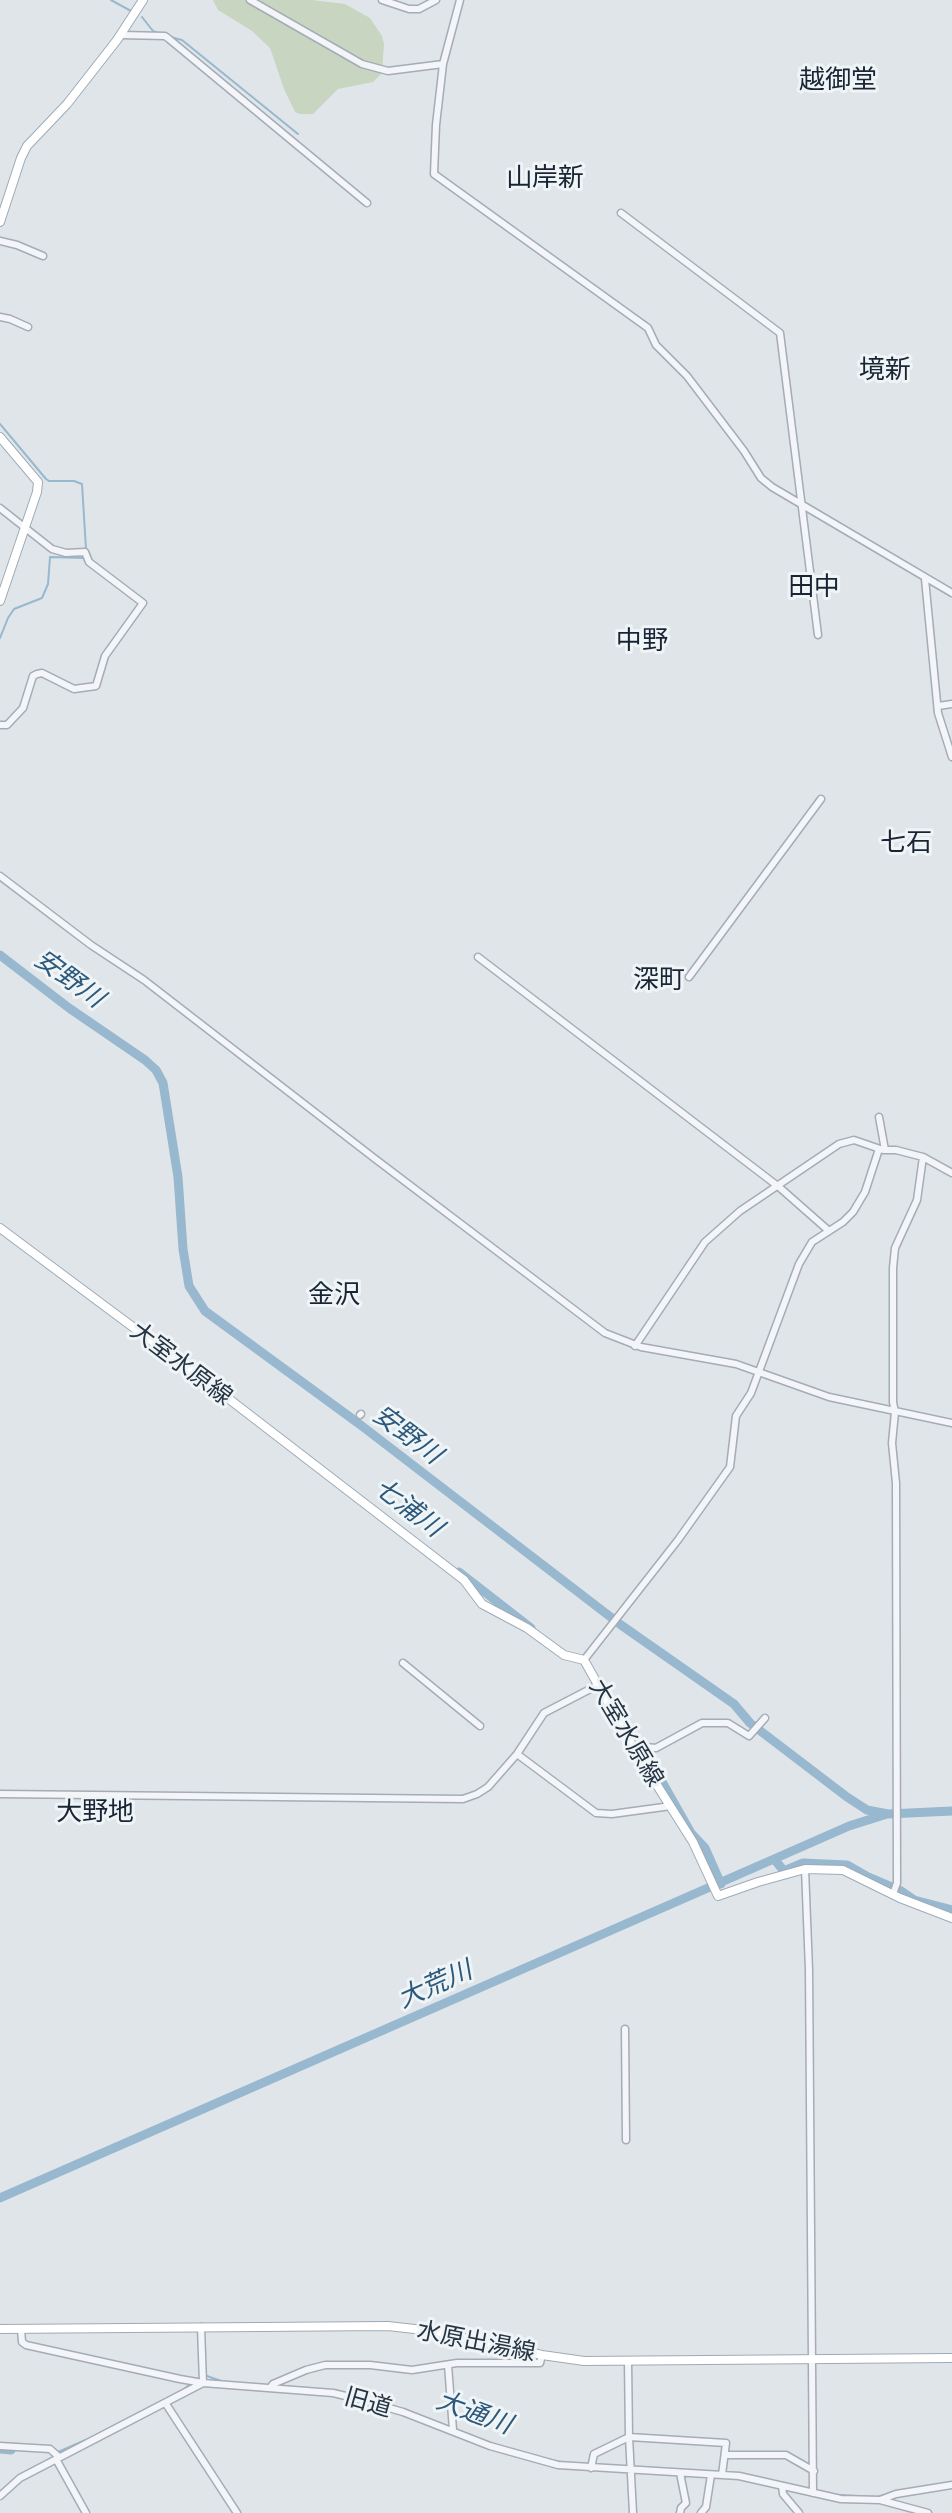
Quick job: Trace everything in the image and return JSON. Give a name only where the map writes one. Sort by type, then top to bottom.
[{"type":"main road","points":[[0,222],[2,207],[27,146],[67,104],[121,35],[143,0]]},
{"type":"main road","points":[[0,437],[38,482],[0,601]]},
{"type":"main road","name":"大室水原線","points":[[0,1228],[216,1389],[464,1580],[482,1604],[527,1628],[564,1655],[584,1660],[636,1752],[693,1842],[718,1896],[805,1869],[843,1870],[952,1918]]},
{"type":"main road","name":"水原出湯線","points":[[0,2329],[388,2326],[432,2331],[542,2355],[584,2361],[952,2358]]},
{"type":"street","points":[[250,0],[362,64],[388,71],[443,64]]},
{"type":"street","points":[[383,0],[409,9],[419,9],[436,0]]},
{"type":"street","points":[[460,0],[443,64],[436,125],[435,174],[648,328],[656,345],[687,376],[761,478],[952,593]]},
{"type":"street","points":[[121,35],[164,36],[169,39],[367,203]]},
{"type":"street","points":[[621,213],[780,333],[818,635]]},
{"type":"street","points":[[0,242],[17,245],[43,256]]},
{"type":"street","points":[[0,317],[10,318],[27,327]]},
{"type":"street","points":[[0,508],[52,549],[66,553],[85,552],[89,562],[144,603],[105,656],[96,686],[74,689],[42,673],[37,674],[33,676],[23,708],[8,725],[0,725]]},
{"type":"street","points":[[925,579],[938,706],[952,757]]},
{"type":"street","points":[[938,706],[952,704]]},
{"type":"street","points":[[689,977],[821,799]]},
{"type":"street","points":[[0,876],[91,945],[144,980],[364,1151],[597,1327],[617,1339],[635,1346],[736,1364],[830,1397],[952,1423]]},
{"type":"street","points":[[478,957],[779,1186],[830,1231]]},
{"type":"street","points":[[584,1660],[678,1540],[730,1467],[736,1416],[751,1393],[807,1249],[812,1242],[853,1212],[865,1192],[882,1150],[879,1117]]},
{"type":"street","points":[[635,1346],[705,1242],[740,1211],[848,1140],[882,1150],[896,1150],[923,1157],[952,1173]]},
{"type":"street","points":[[894,1891],[897,1823],[897,1483],[892,1443],[895,1412],[893,1257],[917,1200],[923,1157]]},
{"type":"street","points":[[403,1663],[480,1726]]},
{"type":"street","points":[[0,1794],[463,1799],[488,1787],[517,1754],[540,1716],[598,1685]]},
{"type":"street","points":[[636,1752],[645,1747],[656,1748],[702,1723],[728,1723],[749,1736],[764,1720]]},
{"type":"street","points":[[517,1754],[588,1808],[600,1814],[671,1806]]},
{"type":"street","points":[[805,1869],[809,1970],[813,2493]]},
{"type":"street","points":[[625,2029],[626,2140]]},
{"type":"street","points":[[0,2496],[20,2478],[203,2383],[201,2327]]},
{"type":"street","name":"旧道","points":[[21,2329],[22,2342],[26,2345],[203,2383],[344,2395],[541,2462],[591,2468],[739,2476],[841,2499],[880,2500],[928,2513]]},
{"type":"street","points":[[270,2388],[273,2384],[306,2370],[325,2365],[370,2365],[412,2370],[448,2365],[540,2363],[542,2355]]},
{"type":"street","points":[[628,2362],[633,2513]]},
{"type":"street","points":[[448,2365],[453,2430]]},
{"type":"street","points":[[166,2404],[237,2513]]},
{"type":"street","points":[[591,2468],[594,2454],[629,2437],[726,2443],[722,2475]]},
{"type":"street","points":[[0,2446],[50,2449],[86,2513]]},
{"type":"street","points":[[725,2455],[786,2455],[814,2471]]},
{"type":"street","points":[[680,2473],[686,2503],[680,2513]]},
{"type":"street","points":[[702,2513],[706,2507],[711,2475]]},
{"type":"street","points":[[880,2500],[896,2494],[952,2485]]},
{"type":"street","points":[[782,2486],[783,2494],[799,2513]]},
{"type":"green space","points":[[213,0],[312,0],[345,4],[370,18],[382,36],[382,73],[373,82],[338,89],[313,114],[295,112],[270,48],[252,31],[218,10]]},
{"type":"waterway","points":[[111,0],[131,11]]},
{"type":"waterway","points":[[142,17],[153,31],[158,33]]},
{"type":"waterway","points":[[170,37],[182,40],[298,134]]},
{"type":"waterway","points":[[0,424],[46,479],[82,484],[86,549]]},
{"type":"waterway","points":[[0,638],[14,609],[42,598],[48,584],[50,557],[85,558]]},
{"type":"waterway","name":"安野川","points":[[0,955],[156,1070],[163,1083],[178,1177],[183,1249],[189,1286],[205,1311],[358,1423],[621,1625],[734,1704],[750,1723],[847,1797],[867,1810],[888,1814],[952,1811]]},
{"type":"waterway","name":"七浦川","points":[[459,1572],[531,1628]]},
{"type":"waterway","name":"七浦川","points":[[628,1730],[657,1773],[691,1833],[705,1848],[721,1884]]},
{"type":"waterway","name":"大荒川","points":[[0,2198],[849,1826],[887,1814]]},
{"type":"waterway","points":[[774,1859],[784,1871],[803,1863],[847,1865],[914,1900],[952,1910]]},
{"type":"waterway","name":"大通川","points":[[207,2376],[224,2382]]},
{"type":"waterway","name":"大通川","points":[[180,2392],[192,2383]]},
{"type":"waterway","name":"大通川","points":[[279,2386],[329,2390]]},
{"type":"waterway","name":"大通川","points":[[335,2390],[353,2395]]},
{"type":"waterway","name":"大通川","points":[[58,2452],[88,2439]]},
{"type":"waterway","name":"大通川","points":[[0,2449],[11,2450]]},
{"type":"waterway","name":"大通川","points":[[547,2459],[566,2463]]},
{"type":"waterway","name":"大通川","points":[[838,2495],[877,2497],[898,2491]]},
{"type":"district","name":"越御堂","points":[[838,80]]},
{"type":"district","name":"山岸新","points":[[545,178]]},
{"type":"district","name":"境新","points":[[885,370]]},
{"type":"district","name":"田中","points":[[814,587]]},
{"type":"district","name":"中野","points":[[642,641]]},
{"type":"district","name":"七石","points":[[906,843]]},
{"type":"district","name":"深町","points":[[659,980]]},
{"type":"district","name":"金沢","points":[[334,1295]]},
{"type":"district","name":"大野地","points":[[95,1812]]}]
